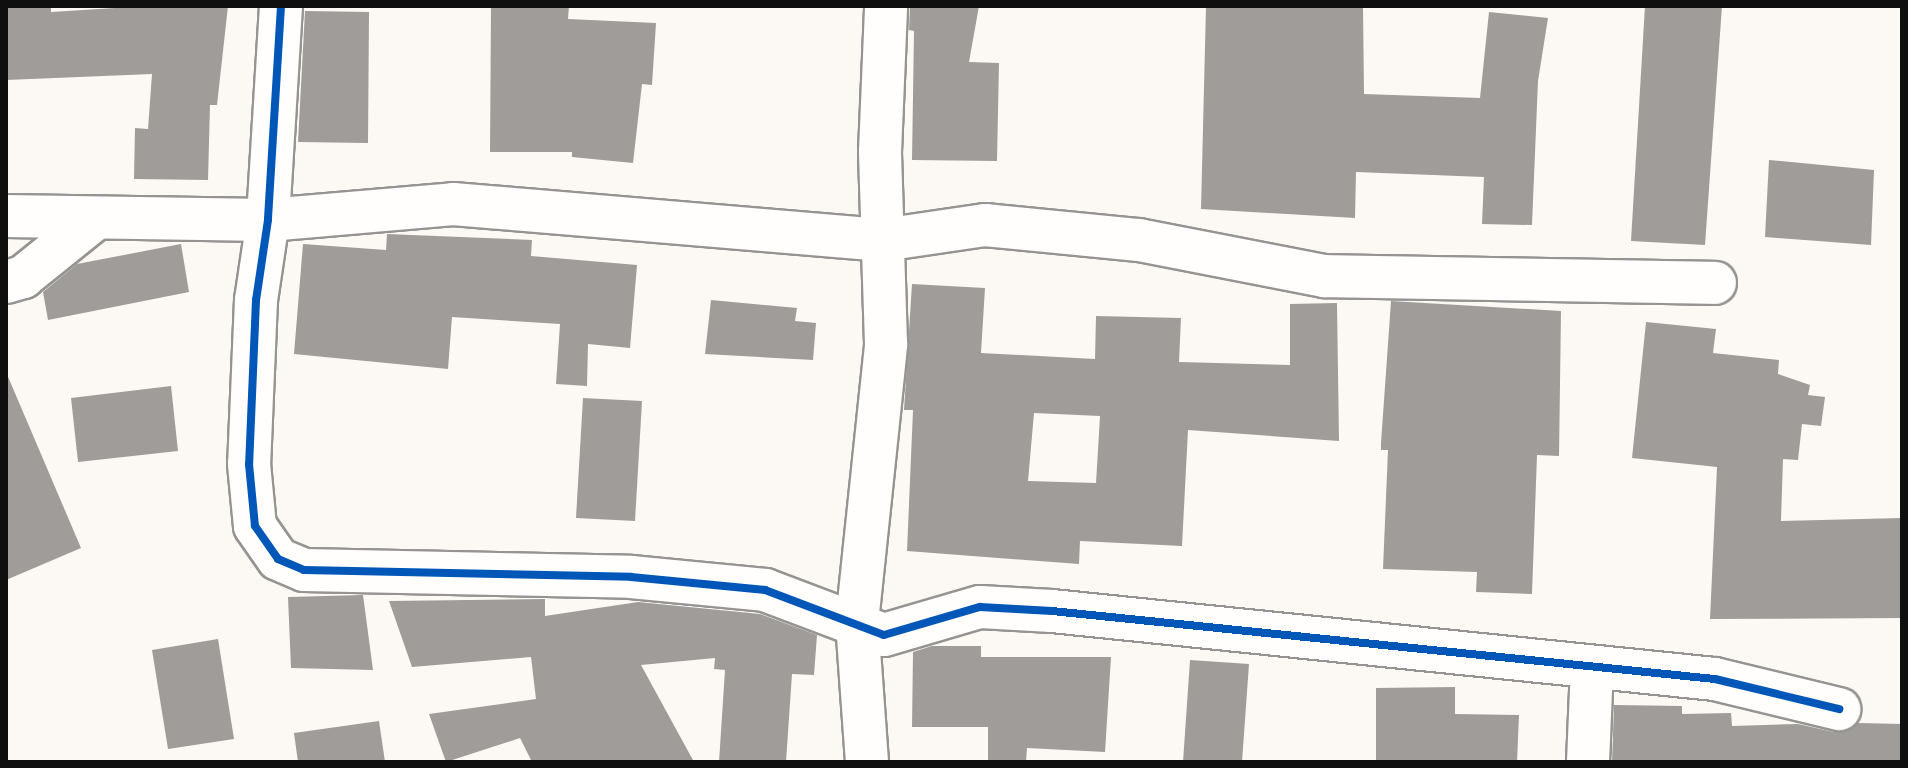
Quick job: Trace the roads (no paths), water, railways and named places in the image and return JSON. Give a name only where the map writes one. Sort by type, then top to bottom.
[{"type":"street","points":[[281,6],[268,220],[256,300],[249,464],[255,526],[278,559],[304,570],[631,577],[765,590],[857,622],[884,635],[980,607],[1715,679],[1839,709]]},
{"type":"street","points":[[867,762],[857,622],[886,344],[883,240],[886,6]]},
{"type":"street","points":[[6,216],[94,220],[268,220],[453,204],[883,240],[985,225],[1139,240],[1325,276],[1715,283]]},
{"type":"street","points":[[6,282],[23,277],[94,220]]},
{"type":"street","points":[[1588,762],[1592,667]]}]
